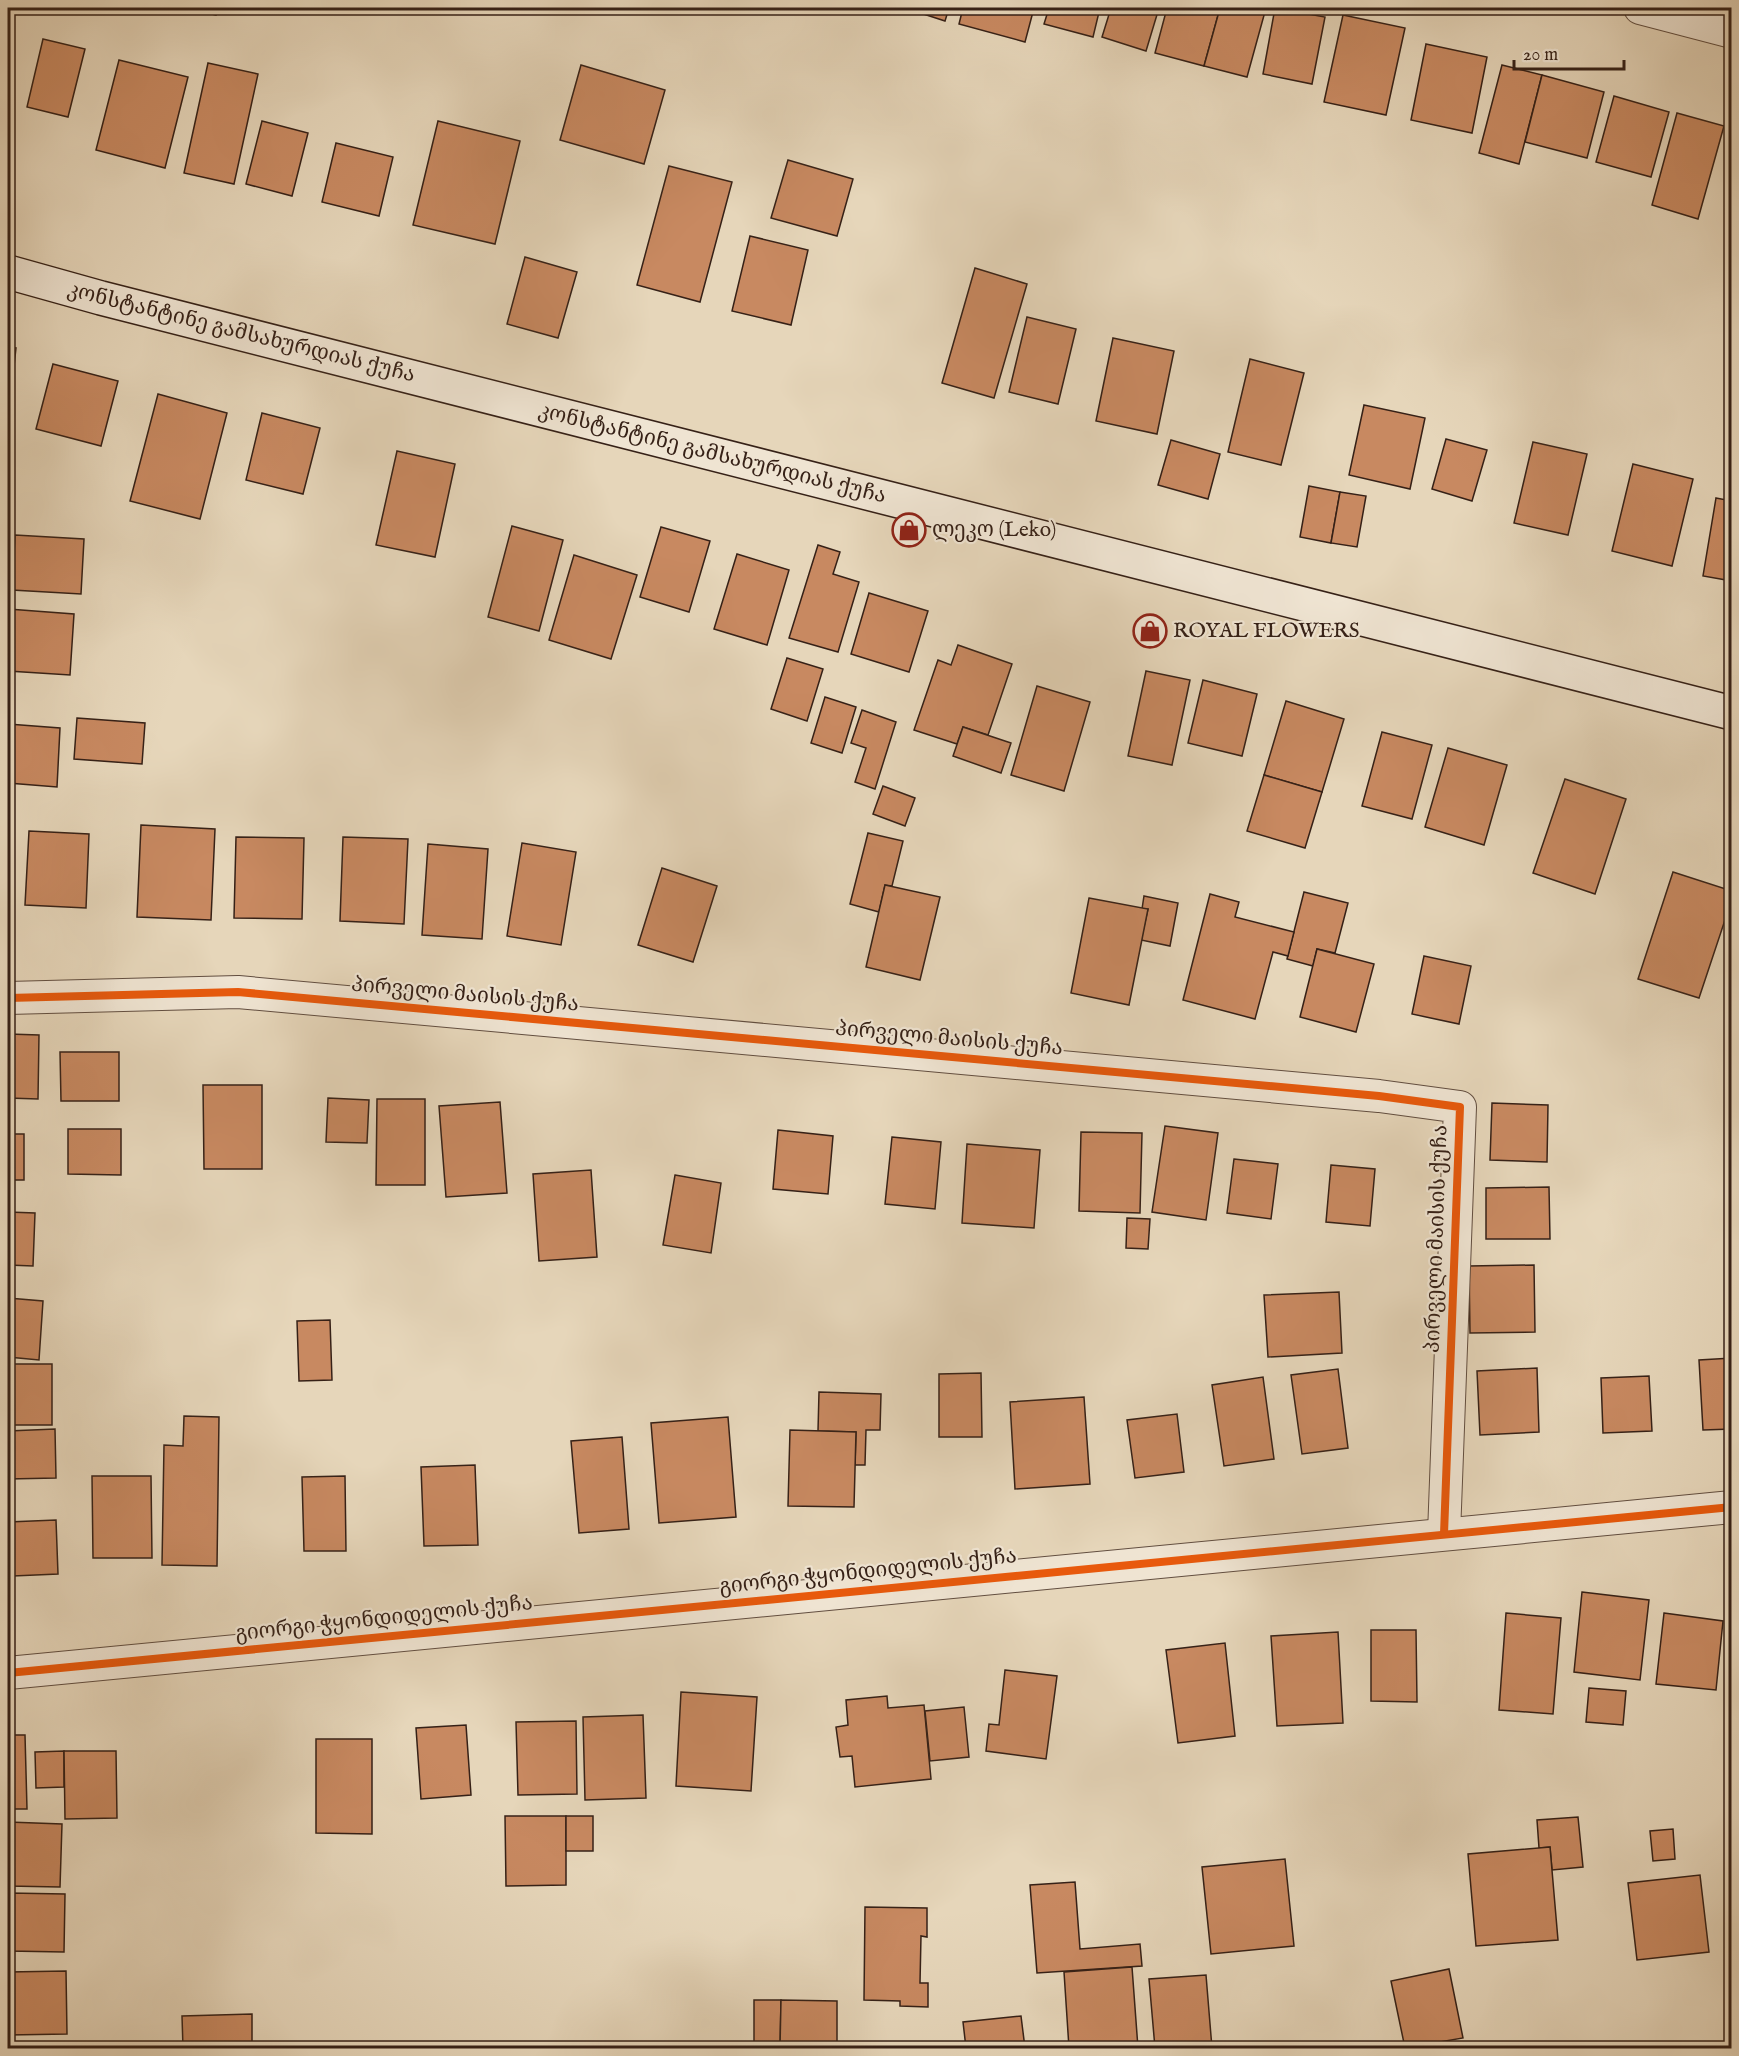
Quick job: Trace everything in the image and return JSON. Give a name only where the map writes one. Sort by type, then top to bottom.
[{"type":"main road","name":"კონსტანტინე გამსახურდიას ქუჩა","points":[[8,272],[124,304],[1731,713]]},
{"type":"street","points":[[1640,8],[1731,32]]},
{"type":"street","name":"პირველი მაისის ქუჩა","points":[[8,998],[237,992],[1379,1096],[1460,1107],[1444,1534]]},
{"type":"street","name":"გიორგი ჭყონდიდელის ქუჩა","points":[[8,1673],[1731,1507]]},
{"type":"building","points":[[187,8],[218,8],[216,15]]},
{"type":"building","points":[[905,8],[949,8],[945,21]]},
{"type":"building","points":[[963,8],[1034,8],[1025,42],[959,24]]},
{"type":"building","points":[[1049,8],[1100,8],[1093,37],[1044,24]]},
{"type":"building","points":[[1111,8],[1159,8],[1146,51],[1102,37]]},
{"type":"building","points":[[1167,8],[1220,8],[1204,66],[1155,53]]},
{"type":"building","points":[[1220,8],[1266,8],[1247,77],[1204,66]]},
{"type":"building","points":[[1275,8],[1325,17],[1312,84],[1263,74]]},
{"type":"building","points":[[1343,15],[1405,28],[1386,115],[1324,102]]},
{"type":"building","points":[[43,39],[85,49],[68,117],[27,107]]},
{"type":"building","points":[[1426,44],[1487,57],[1472,133],[1411,120]]},
{"type":"building","points":[[119,60],[188,77],[165,168],[96,150]]},
{"type":"building","points":[[208,63],[258,74],[234,184],[184,173]]},
{"type":"building","points":[[581,65],[665,90],[644,164],[560,140]]},
{"type":"building","points":[[1502,65],[1542,75],[1519,164],[1479,153]]},
{"type":"building","points":[[1542,75],[1604,92],[1587,158],[1525,142]]},
{"type":"building","points":[[1614,96],[1669,112],[1651,177],[1596,162]]},
{"type":"building","points":[[1677,113],[1724,126],[1698,219],[1652,205]]},
{"type":"building","points":[[262,121],[308,133],[292,196],[246,184]]},
{"type":"building","points":[[438,121],[520,141],[495,244],[413,225]]},
{"type":"building","points":[[336,143],[393,157],[379,216],[322,202]]},
{"type":"building","points":[[788,160],[853,179],[837,236],[771,218]]},
{"type":"building","points":[[669,166],[732,182],[700,302],[637,285]]},
{"type":"building","points":[[750,236],[808,250],[791,325],[732,311]]},
{"type":"building","points":[[525,257],[577,272],[558,338],[507,324]]},
{"type":"building","points":[[975,268],[1027,284],[994,398],[942,383]]},
{"type":"building","points":[[1027,317],[1076,329],[1058,404],[1009,392]]},
{"type":"building","points":[[1113,338],[1174,351],[1157,434],[1096,421]]},
{"type":"building","points":[[8,347],[16,348],[8,420]]},
{"type":"building","points":[[1250,359],[1304,373],[1281,465],[1228,452]]},
{"type":"building","points":[[53,364],[118,381],[101,446],[36,429]]},
{"type":"building","points":[[158,394],[227,413],[200,519],[130,501]]},
{"type":"building","points":[[1364,405],[1425,418],[1410,489],[1349,475]]},
{"type":"building","points":[[262,413],[320,428],[303,494],[246,480]]},
{"type":"building","points":[[1446,439],[1487,450],[1472,501],[1432,489]]},
{"type":"building","points":[[1171,440],[1220,454],[1208,499],[1158,485]]},
{"type":"building","points":[[1533,442],[1587,454],[1568,535],[1514,523]]},
{"type":"building","points":[[397,451],[455,464],[435,557],[376,545]]},
{"type":"building","points":[[1633,464],[1693,479],[1672,566],[1612,551]]},
{"type":"building","points":[[1309,486],[1340,492],[1331,543],[1300,537]]},
{"type":"building","points":[[1340,492],[1366,496],[1357,547],[1331,543]]},
{"type":"building","points":[[1716,498],[1732,501],[1732,581],[1703,576]]},
{"type":"building","points":[[512,526],[563,540],[539,631],[488,617]]},
{"type":"building","points":[[661,527],[710,541],[689,612],[640,597]]},
{"type":"building","points":[[15,535],[84,539],[81,594],[12,590]]},
{"type":"building","points":[[818,545],[840,552],[833,574],[859,582],[838,652],[789,638]]},
{"type":"building","points":[[737,554],[789,570],[767,645],[714,629]]},
{"type":"building","points":[[574,555],[637,575],[611,659],[549,640]]},
{"type":"building","points":[[869,593],[928,611],[909,672],[851,654]]},
{"type":"building","points":[[8,609],[74,614],[70,675],[8,671]]},
{"type":"building","points":[[958,645],[1012,664],[988,735],[963,727],[957,744],[914,730],[938,660],[951,665]]},
{"type":"building","points":[[787,658],[823,669],[807,721],[771,709]]},
{"type":"building","points":[[1146,671],[1190,680],[1172,765],[1128,756]]},
{"type":"building","points":[[1203,680],[1257,694],[1242,756],[1188,743]]},
{"type":"building","points":[[1037,686],[1090,702],[1064,791],[1011,775]]},
{"type":"building","points":[[825,697],[856,707],[842,753],[811,743]]},
{"type":"building","points":[[1286,701],[1344,719],[1322,792],[1264,775]]},
{"type":"building","points":[[862,710],[896,722],[875,789],[855,782],[866,748],[851,743]]},
{"type":"building","points":[[77,718],[145,723],[142,764],[74,759]]},
{"type":"building","points":[[8,724],[60,728],[57,787],[8,783]]},
{"type":"building","points":[[963,727],[1011,743],[1001,773],[953,756]]},
{"type":"building","points":[[1382,732],[1432,745],[1412,819],[1362,806]]},
{"type":"building","points":[[1448,748],[1507,765],[1484,845],[1425,827]]},
{"type":"building","points":[[1264,775],[1322,792],[1305,848],[1247,831]]},
{"type":"building","points":[[1565,779],[1626,799],[1595,894],[1533,873]]},
{"type":"building","points":[[883,786],[915,798],[905,826],[873,814]]},
{"type":"building","points":[[141,825],[215,829],[211,920],[137,917]]},
{"type":"building","points":[[29,831],[89,834],[86,908],[25,905]]},
{"type":"building","points":[[868,833],[903,841],[892,886],[885,885],[879,912],[850,904]]},
{"type":"building","points":[[236,837],[304,838],[302,919],[234,918]]},
{"type":"building","points":[[343,837],[408,839],[404,924],[340,921]]},
{"type":"building","points":[[8,839],[14,839],[10,936],[8,935]]},
{"type":"building","points":[[522,843],[576,852],[561,945],[507,936]]},
{"type":"building","points":[[428,844],[488,849],[482,939],[422,935]]},
{"type":"building","points":[[662,868],[717,886],[693,962],[638,945]]},
{"type":"building","points":[[1673,872],[1732,891],[1732,899],[1699,998],[1638,979]]},
{"type":"building","points":[[885,885],[940,897],[920,980],[866,967]]},
{"type":"building","points":[[1304,892],[1348,903],[1335,953],[1317,949],[1313,966],[1287,959]]},
{"type":"building","points":[[1210,894],[1239,902],[1235,917],[1294,932],[1288,956],[1273,952],[1255,1019],[1183,1000]]},
{"type":"building","points":[[1144,896],[1178,903],[1170,946],[1141,940],[1148,909],[1142,909]]},
{"type":"building","points":[[1089,898],[1148,909],[1129,1005],[1071,993]]},
{"type":"building","points":[[1317,949],[1374,964],[1356,1032],[1300,1017]]},
{"type":"building","points":[[1424,956],[1471,966],[1459,1024],[1412,1014]]},
{"type":"building","points":[[8,1034],[39,1035],[38,1099],[8,1098]]},
{"type":"building","points":[[60,1052],[119,1052],[119,1101],[61,1101]]},
{"type":"building","points":[[203,1085],[262,1085],[262,1169],[204,1169]]},
{"type":"building","points":[[328,1098],[369,1100],[367,1143],[326,1142]]},
{"type":"building","points":[[377,1099],[425,1099],[425,1185],[376,1185]]},
{"type":"building","points":[[500,1102],[507,1193],[446,1197],[439,1106]]},
{"type":"building","points":[[1492,1103],[1548,1105],[1547,1162],[1490,1160]]},
{"type":"building","points":[[1165,1126],[1218,1133],[1206,1220],[1152,1212]]},
{"type":"building","points":[[68,1129],[121,1129],[121,1175],[68,1174]]},
{"type":"building","points":[[778,1130],[833,1136],[828,1194],[773,1189]]},
{"type":"building","points":[[1081,1132],[1142,1133],[1140,1213],[1079,1211]]},
{"type":"building","points":[[8,1134],[24,1134],[24,1180],[8,1180]]},
{"type":"building","points":[[892,1137],[941,1142],[935,1209],[885,1204]]},
{"type":"building","points":[[967,1144],[1040,1150],[1034,1228],[962,1223]]},
{"type":"building","points":[[1234,1159],[1278,1164],[1271,1219],[1227,1213]]},
{"type":"building","points":[[1331,1165],[1375,1169],[1370,1226],[1326,1222]]},
{"type":"building","points":[[591,1170],[597,1257],[539,1261],[533,1174]]},
{"type":"building","points":[[675,1175],[721,1183],[711,1253],[663,1245]]},
{"type":"building","points":[[1549,1187],[1550,1239],[1486,1239],[1486,1188]]},
{"type":"building","points":[[8,1212],[35,1213],[33,1266],[8,1265]]},
{"type":"building","points":[[1127,1218],[1150,1219],[1148,1249],[1126,1248]]},
{"type":"building","points":[[1534,1265],[1535,1332],[1470,1333],[1469,1266]]},
{"type":"building","points":[[1339,1292],[1342,1353],[1268,1357],[1264,1295]]},
{"type":"building","points":[[8,1298],[43,1301],[39,1360],[8,1357]]},
{"type":"building","points":[[330,1320],[332,1380],[299,1381],[297,1321]]},
{"type":"building","points":[[1732,1358],[1732,1429],[1703,1430],[1699,1360]]},
{"type":"building","points":[[8,1364],[52,1364],[52,1425],[8,1425]]},
{"type":"building","points":[[1537,1368],[1539,1432],[1480,1435],[1477,1371]]},
{"type":"building","points":[[1338,1369],[1348,1448],[1302,1454],[1291,1375]]},
{"type":"building","points":[[981,1373],[982,1437],[939,1437],[939,1374]]},
{"type":"building","points":[[1649,1376],[1652,1431],[1603,1433],[1601,1378]]},
{"type":"building","points":[[1263,1377],[1274,1459],[1224,1466],[1212,1385]]},
{"type":"building","points":[[819,1392],[881,1394],[880,1430],[866,1430],[865,1465],[855,1465],[856,1432],[818,1431]]},
{"type":"building","points":[[1084,1397],[1090,1484],[1015,1489],[1010,1402]]},
{"type":"building","points":[[1177,1414],[1184,1472],[1135,1478],[1127,1420]]},
{"type":"building","points":[[184,1416],[219,1417],[217,1566],[162,1565],[164,1445],[183,1446]]},
{"type":"building","points":[[728,1417],[736,1517],[659,1523],[651,1423]]},
{"type":"building","points":[[55,1429],[56,1478],[8,1479],[8,1431]]},
{"type":"building","points":[[790,1430],[856,1432],[854,1507],[788,1506]]},
{"type":"building","points":[[622,1437],[629,1529],[579,1533],[571,1441]]},
{"type":"building","points":[[475,1465],[478,1545],[424,1546],[421,1467]]},
{"type":"building","points":[[92,1476],[151,1476],[152,1558],[93,1558]]},
{"type":"building","points":[[345,1476],[346,1551],[304,1551],[302,1477]]},
{"type":"building","points":[[56,1520],[58,1574],[13,1576],[13,1555],[8,1555],[8,1522]]},
{"type":"building","points":[[1582,1592],[1649,1600],[1640,1680],[1574,1672]]},
{"type":"building","points":[[1506,1613],[1561,1618],[1553,1714],[1499,1710]]},
{"type":"building","points":[[1664,1613],[1723,1621],[1716,1690],[1656,1684]]},
{"type":"building","points":[[1371,1630],[1416,1630],[1417,1702],[1371,1701]]},
{"type":"building","points":[[1338,1632],[1343,1723],[1277,1726],[1271,1636]]},
{"type":"building","points":[[1225,1643],[1235,1736],[1178,1743],[1166,1650]]},
{"type":"building","points":[[1005,1670],[1057,1676],[1046,1759],[986,1751],[989,1724],[999,1725]]},
{"type":"building","points":[[1589,1688],[1626,1691],[1623,1725],[1586,1722]]},
{"type":"building","points":[[681,1692],[757,1697],[751,1791],[676,1786]]},
{"type":"building","points":[[887,1696],[888,1708],[924,1705],[931,1779],[855,1787],[852,1756],[840,1757],[836,1727],[848,1725],[846,1700]]},
{"type":"building","points":[[964,1707],[969,1757],[930,1761],[925,1711]]},
{"type":"building","points":[[643,1715],[646,1798],[585,1800],[583,1717]]},
{"type":"building","points":[[576,1721],[577,1794],[518,1795],[516,1722]]},
{"type":"building","points":[[466,1725],[471,1795],[421,1799],[416,1728]]},
{"type":"building","points":[[8,1735],[25,1735],[27,1809],[8,1809]]},
{"type":"building","points":[[316,1739],[372,1739],[372,1834],[316,1833]]},
{"type":"building","points":[[64,1751],[64,1787],[36,1788],[35,1752]]},
{"type":"building","points":[[64,1751],[116,1751],[117,1818],[65,1819]]},
{"type":"building","points":[[505,1816],[566,1816],[566,1885],[506,1886]]},
{"type":"building","points":[[566,1816],[593,1816],[593,1851],[566,1851]]},
{"type":"building","points":[[1578,1817],[1583,1867],[1552,1870],[1550,1847],[1539,1848],[1537,1820]]},
{"type":"building","points":[[8,1822],[62,1824],[60,1887],[8,1886]]},
{"type":"building","points":[[1673,1829],[1675,1859],[1653,1861],[1650,1831]]},
{"type":"building","points":[[1550,1847],[1558,1940],[1476,1946],[1468,1854]]},
{"type":"building","points":[[1285,1859],[1294,1946],[1211,1954],[1202,1867]]},
{"type":"building","points":[[1700,1875],[1709,1952],[1637,1960],[1628,1883]]},
{"type":"building","points":[[1075,1882],[1080,1949],[1140,1944],[1142,1966],[1037,1973],[1030,1885]]},
{"type":"building","points":[[8,1893],[65,1894],[64,1952],[8,1951]]},
{"type":"building","points":[[865,1907],[927,1908],[927,1937],[921,1936],[920,1983],[928,1983],[928,2007],[900,2006],[900,2001],[864,2000]]},
{"type":"building","points":[[1132,1967],[1138,2048],[1069,2048],[1064,1972]]},
{"type":"building","points":[[1449,1969],[1463,2038],[1405,2048],[1391,1981]]},
{"type":"building","points":[[66,1971],[67,2034],[8,2035],[8,1972]]},
{"type":"building","points":[[1206,1975],[1212,2048],[1155,2048],[1149,1979]]},
{"type":"building","points":[[754,2000],[781,2000],[780,2048],[754,2048]]},
{"type":"building","points":[[781,2000],[837,2001],[837,2048],[780,2048]]},
{"type":"building","points":[[252,2014],[252,2048],[183,2048],[182,2016]]},
{"type":"building","points":[[1021,2016],[1025,2048],[966,2048],[963,2022]]},
{"type":"cycle path","points":[[8,998],[238,992],[1379,1096],[1460,1107],[1444,1534]]},
{"type":"cycle path","points":[[8,1673],[1732,1507]]},
{"type":"place","name":"ლეკო (Leko)","points":[[909,530]]},
{"type":"place","name":"ROYAL FLOWERS","points":[[1150,631]]}]
